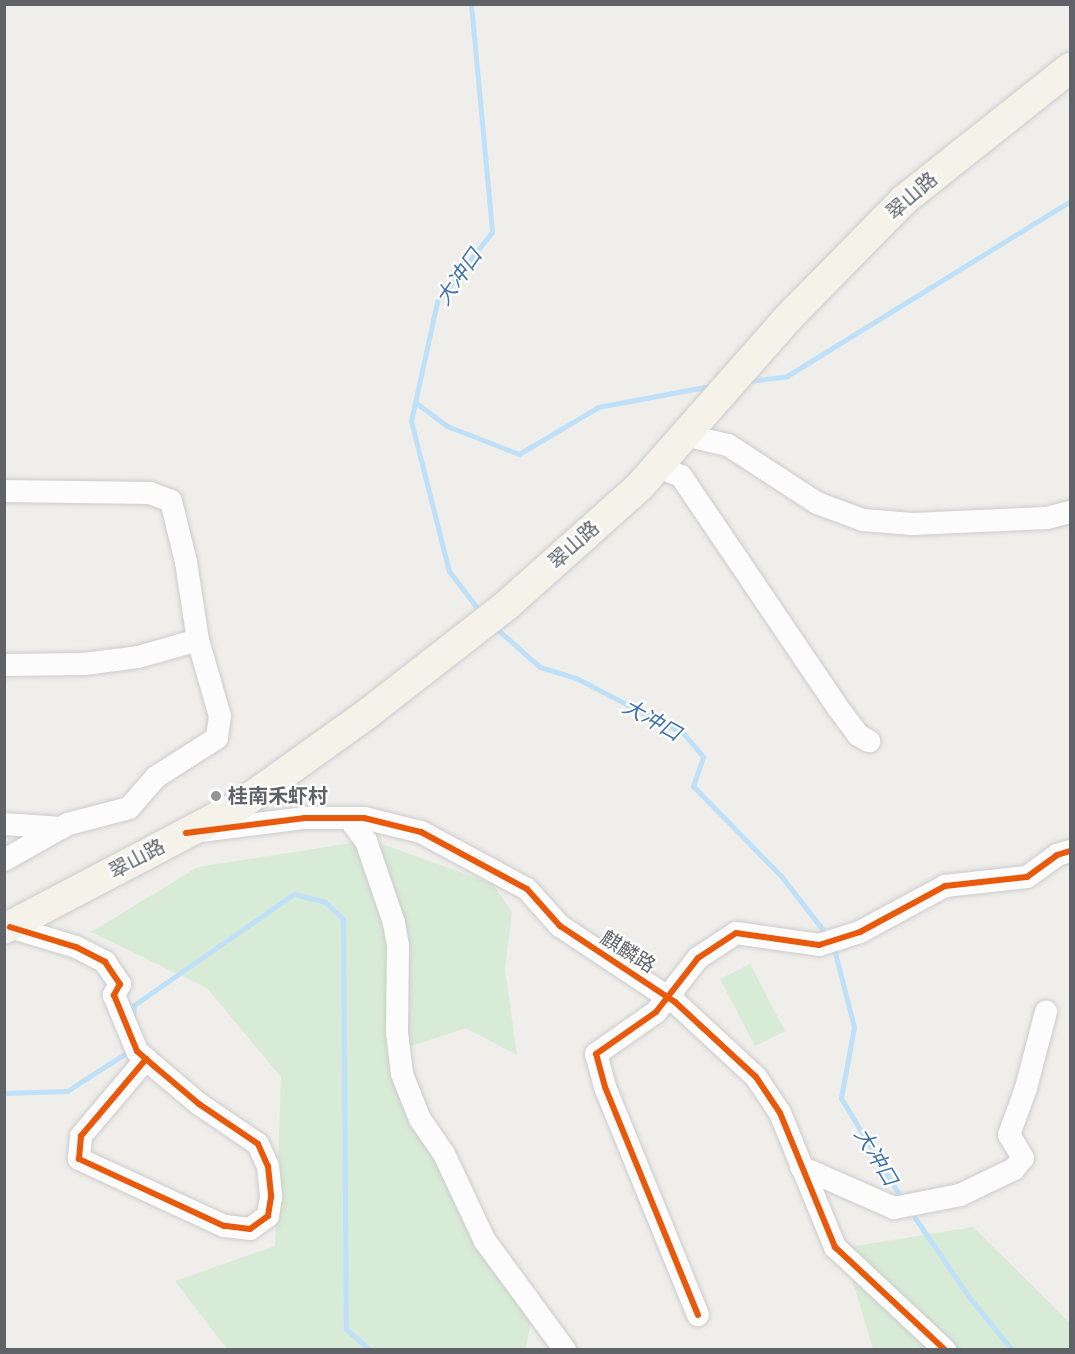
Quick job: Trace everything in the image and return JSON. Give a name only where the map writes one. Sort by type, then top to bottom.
[{"type":"main road","name":"翠山路","points":[[7,928],[240,805],[367,714],[507,605],[657,466],[787,319],[904,200],[1071,68]]},
{"type":"street","points":[[684,435],[728,445],[817,503],[863,520],[912,524],[1047,518],[1071,512]]},
{"type":"street","points":[[657,466],[681,476],[838,708],[858,735],[869,741]]},
{"type":"street","points":[[4,491],[150,493],[171,501],[186,562],[198,640],[220,716],[217,738],[156,777],[129,808],[62,828],[4,860]]},
{"type":"street","points":[[4,665],[84,664],[138,657],[198,640]]},
{"type":"street","name":"麒麟路","points":[[186,833],[306,818],[349,818],[420,832],[474,858],[527,889],[560,926],[668,998],[756,1077],[780,1113],[835,1247],[945,1350]]},
{"type":"street","points":[[349,818],[366,841],[394,923],[398,946],[397,1033],[402,1074],[420,1119],[449,1163],[486,1241],[565,1350]]},
{"type":"street","points":[[4,824],[62,828]]},
{"type":"street","points":[[698,1315],[605,1087],[596,1054],[656,1012],[698,958],[736,933],[819,945],[860,932],[945,886],[1027,878],[1057,855],[1071,851]]},
{"type":"street","points":[[7,928],[76,947],[105,962],[120,984],[114,995],[123,1024],[137,1051],[199,1104],[258,1144],[268,1166],[272,1197],[268,1216],[250,1229],[224,1226],[79,1158],[81,1136],[146,1059]]},
{"type":"street","points":[[801,1167],[894,1208],[960,1195],[1014,1169],[1023,1158],[1009,1135],[1026,1089],[1046,1012]]},
{"type":"green space","points":[[371,840],[493,884],[512,912],[505,969],[517,1055],[466,1028],[405,1048],[484,1247],[531,1325],[525,1349],[227,1349],[175,1281],[275,1246],[281,1077],[207,988],[91,932],[198,867]]},
{"type":"green space","points":[[750,964],[785,1031],[755,1046],[720,979]]},
{"type":"green space","points":[[973,1227],[1070,1323],[1070,1349],[873,1349],[843,1248]]},
{"type":"waterway","name":"大冲口","points":[[471,4],[492,232],[437,302],[411,421],[449,571],[478,609]]},
{"type":"waterway","points":[[749,381],[787,376],[1070,201]]},
{"type":"waterway","points":[[415,402],[447,426],[519,454],[598,407],[710,386]]},
{"type":"waterway","name":"大冲口","points":[[498,630],[540,667],[576,678],[684,734],[703,757],[693,786],[781,876],[823,930]]},
{"type":"waterway","points":[[133,1016],[134,1005],[294,894],[325,902],[343,919],[346,1329],[370,1350]]},
{"type":"waterway","name":"大冲口","points":[[833,945],[854,1027],[841,1098],[902,1199]]},
{"type":"waterway","points":[[4,1093],[67,1091],[126,1053]]},
{"type":"waterway","name":"大冲口","points":[[915,1218],[969,1297],[1012,1350]]},
{"type":"cycle path","points":[[186,833],[305,818],[364,818],[421,832],[527,889],[560,926],[675,1002],[756,1077],[780,1113],[835,1247],[945,1350]]},
{"type":"cycle path","points":[[698,1315],[605,1087],[596,1054],[656,1012],[698,958],[736,933],[819,945],[860,932],[945,886],[1027,877],[1057,855],[1070,851]]},
{"type":"cycle path","points":[[10,927],[76,947],[105,962],[120,984],[114,995],[137,1051],[199,1104],[258,1144],[268,1166],[271,1197],[268,1216],[250,1229],[224,1226],[79,1159],[81,1136],[146,1059]]},
{"type":"place","name":"桂南禾虾村","points":[[216,796]]}]
